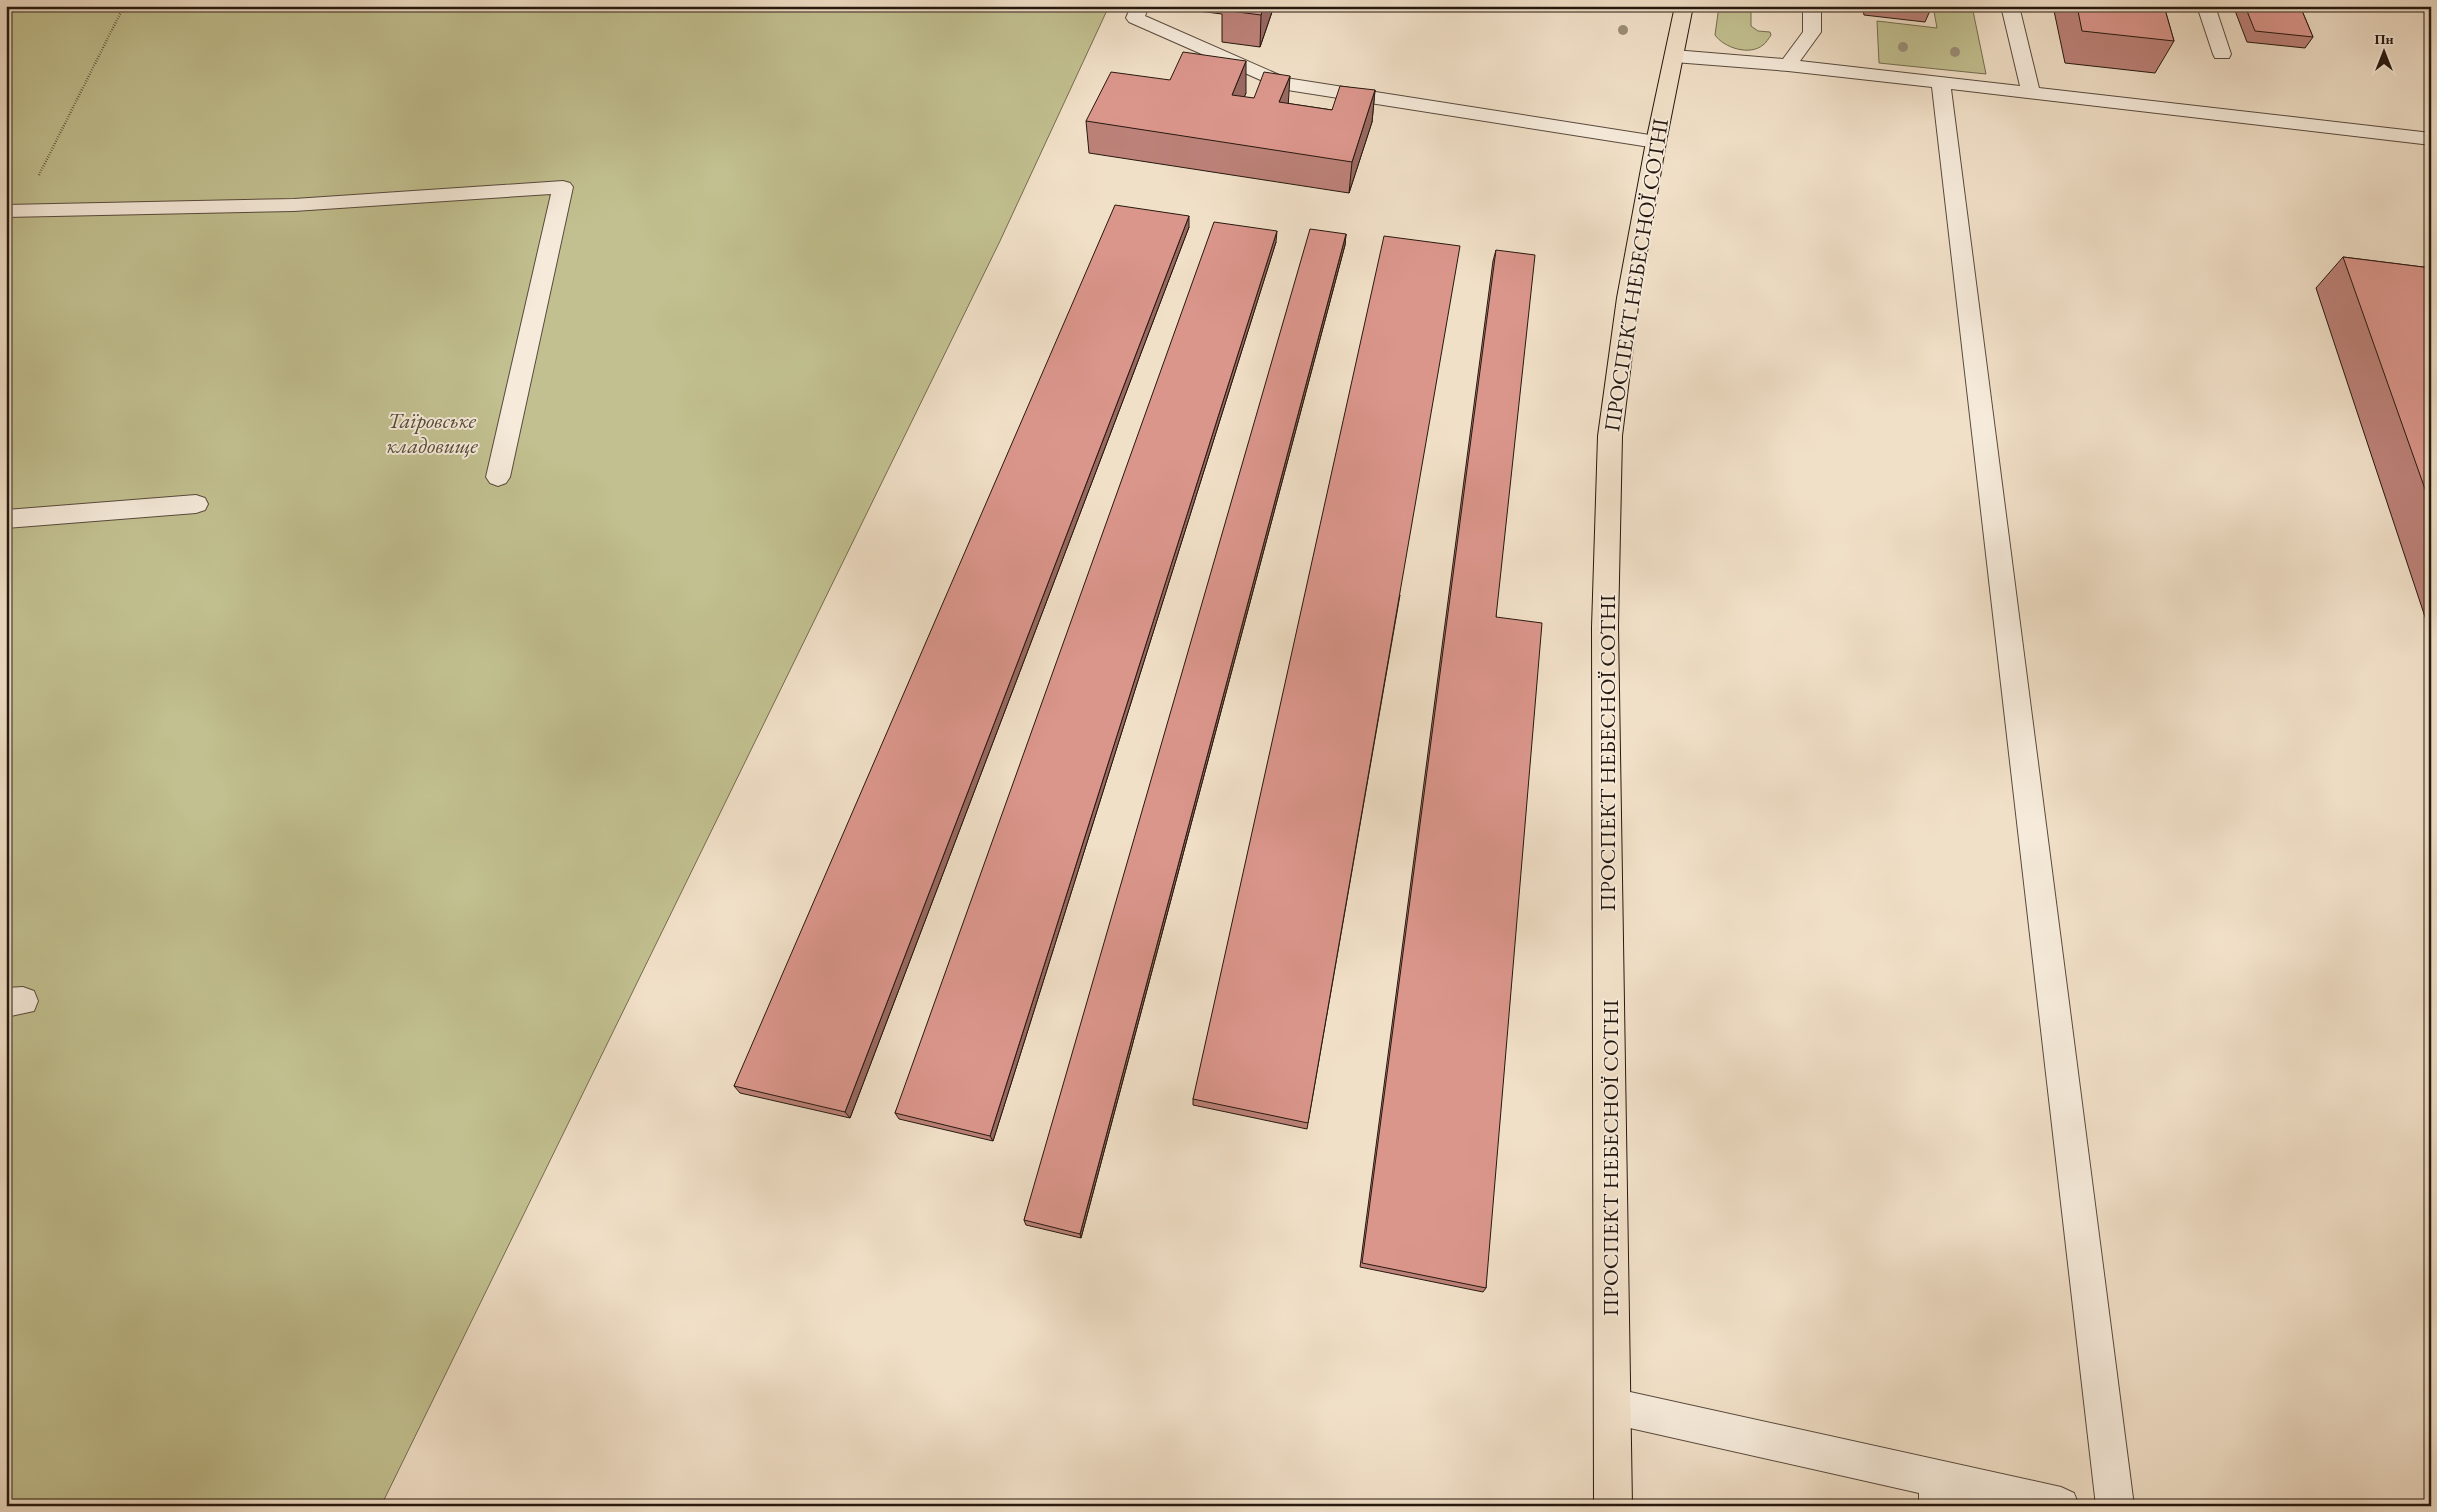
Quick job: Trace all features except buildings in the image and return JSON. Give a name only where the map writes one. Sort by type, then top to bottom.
[{"type":"main road","name":"ПРОСПЕКТ НЕБЕСНОЇ СОТНІ","points":[[1613,1506],[1606,637],[1610,436],[1628,298],[1656,142],[1684,6]]},
{"type":"lane","points":[[1140,6],[1135,18],[1281,83],[1656,142]]},
{"type":"lane","points":[[1788,65],[1812,32],[1812,6]]},
{"type":"lane","points":[[2010,6],[2031,94]]},
{"type":"lane","points":[[2206,6],[2222,54]]},
{"type":"lane","points":[[1674,56],[1788,65],[2431,140]]},
{"type":"lane","points":[[1941,83],[2115,1506]]},
{"type":"lane","points":[[14,210],[294,206],[563,187],[498,477]]},
{"type":"lane","points":[[6,519],[196,504]]},
{"type":"lane","points":[[1612,1406],[1937,1492],[2061,1506]]},
{"type":"path","points":[[14,210],[124,6]]},
{"type":"green space","name":"Таїровське кладовище","points":[[6,6],[1109,6],[1000,241],[381,1506],[6,1506]]},
{"type":"green space","points":[[1719,6],[1751,6],[1751,26],[1758,31],[1770,32],[1771,35],[1763,45],[1751,50],[1738,49],[1724,44],[1715,35]]},
{"type":"green space","points":[[1933,6],[1972,6],[1986,74],[1879,63],[1877,21],[1937,28]]}]
